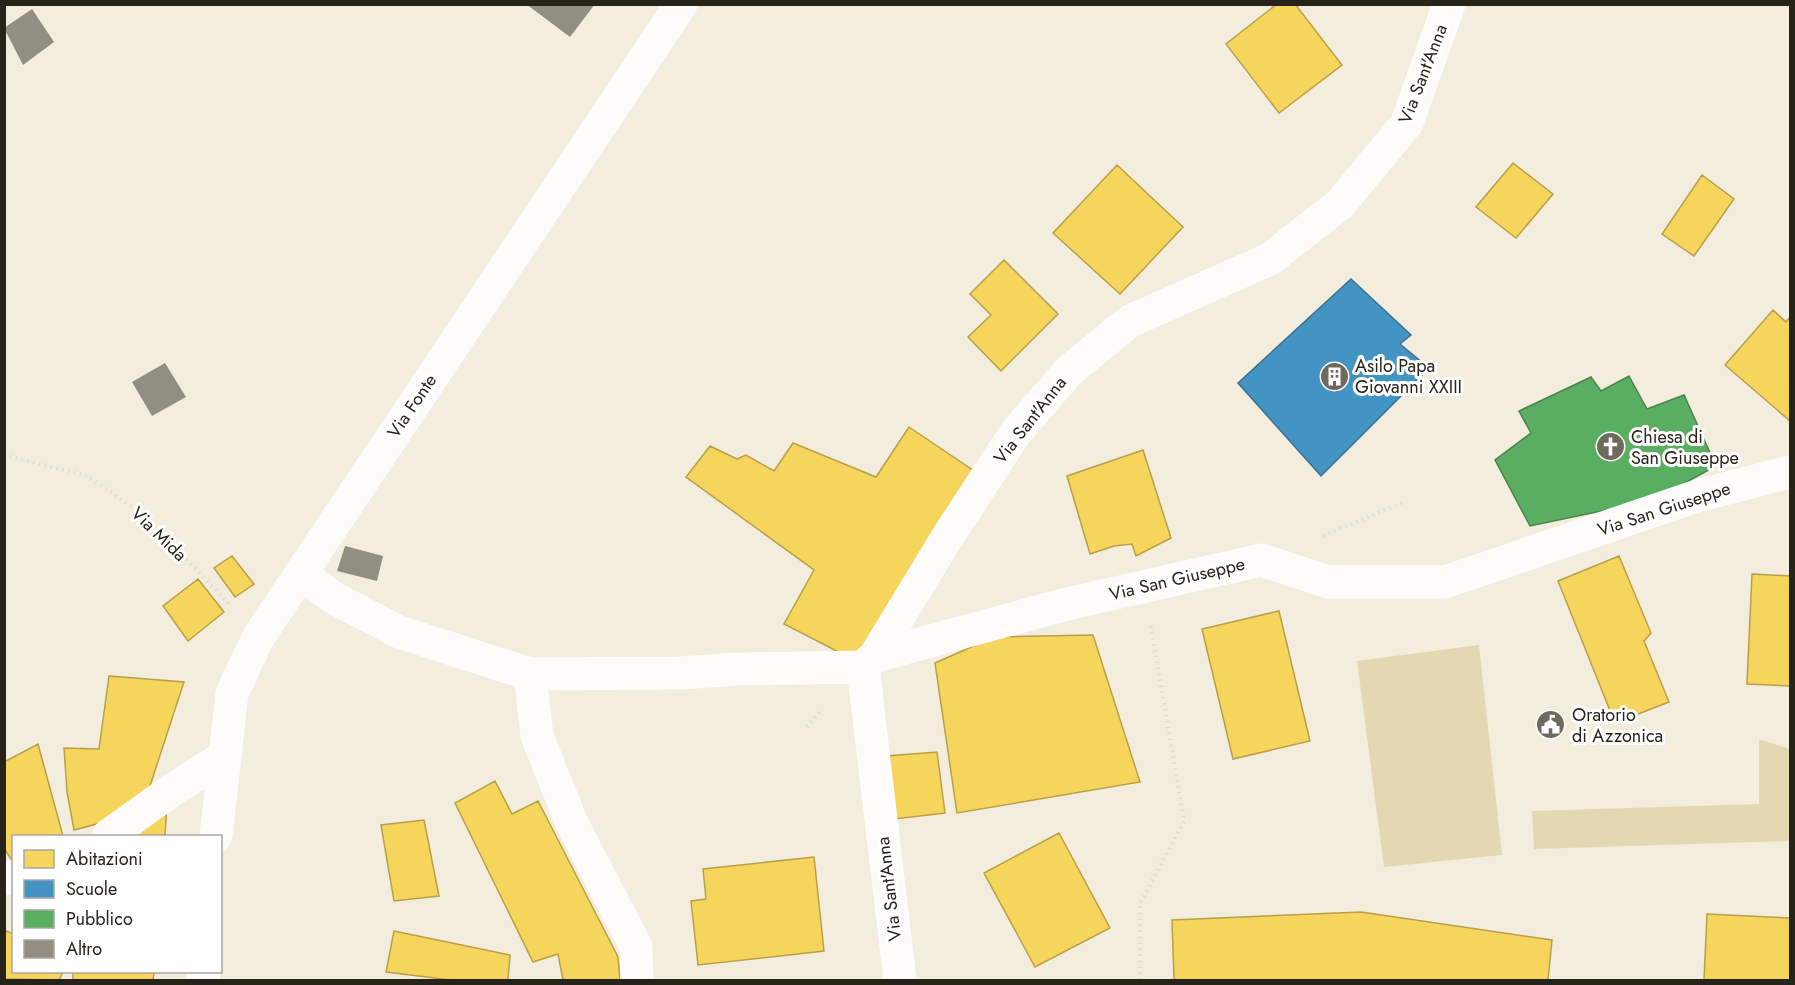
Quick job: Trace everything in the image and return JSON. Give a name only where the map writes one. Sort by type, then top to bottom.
[{"type":"street","name":"Via Fonte","points":[[216,835],[232,693],[259,636],[681,4]]},
{"type":"street","name":"Via Sant'Anna","points":[[900,981],[869,662],[1016,432],[1069,371],[1130,321],[1270,259],[1340,204],[1407,123],[1449,4]]},
{"type":"street","name":"Via San Giuseppe","points":[[301,573],[332,597],[399,632],[530,674],[869,662],[1067,604],[1261,560],[1328,582],[1445,582],[1697,496],[1791,472]]},
{"type":"street","points":[[530,674],[537,736],[571,821],[636,947],[638,981]]},
{"type":"street","points":[[111,835],[172,790],[224,757]]},
{"type":"path","name":"Via Mida","points":[[4,455],[88,476],[145,516],[259,636]]},
{"type":"path","points":[[1261,560],[1404,502]]},
{"type":"path","points":[[1140,981],[1140,904],[1184,821],[1144,586]]},
{"type":"shaded area","points":[[1479,645],[1502,855],[1384,867],[1357,661]]},
{"type":"shaded area","points":[[1759,739],[1790,749],[1790,841],[1534,849],[1532,811],[1759,804]]},
{"type":"building: Abitazioni","points":[[1277,4],[1295,4],[1342,65],[1279,113],[1226,44]]},
{"type":"building: Abitazioni","points":[[1513,163],[1553,194],[1516,238],[1476,207]]},
{"type":"building: Abitazioni","points":[[1117,165],[1183,227],[1120,294],[1053,233]]},
{"type":"building: Abitazioni","points":[[1702,175],[1734,199],[1694,256],[1662,234]]},
{"type":"building: Abitazioni","points":[[1004,260],[1058,314],[1001,371],[968,337],[991,315],[970,294]]},
{"type":"building: Abitazioni","points":[[1773,310],[1786,322],[1790,317],[1790,421],[1725,365]]},
{"type":"building: Abitazioni","points":[[909,427],[980,475],[858,662],[784,624],[814,570],[686,477],[710,446],[737,459],[746,455],[774,471],[793,443],[876,477]]},
{"type":"building: Abitazioni","points":[[1143,450],[1171,538],[1136,556],[1132,544],[1114,546],[1090,554],[1067,476]]},
{"type":"building: Abitazioni","points":[[232,556],[254,584],[235,597],[214,568]]},
{"type":"building: Abitazioni","points":[[1619,556],[1651,633],[1644,641],[1669,702],[1615,723],[1558,581]]},
{"type":"building: Abitazioni","points":[[1752,574],[1790,576],[1790,686],[1747,684]]},
{"type":"building: Abitazioni","points":[[198,579],[224,612],[188,641],[163,606]]},
{"type":"building: Abitazioni","points":[[1279,611],[1310,741],[1233,759],[1202,629]]},
{"type":"building: Abitazioni","points":[[1093,635],[1140,782],[957,813],[935,663],[994,637]]},
{"type":"building: Abitazioni","points":[[109,676],[184,682],[147,795],[116,819],[74,830],[67,792],[64,748],[99,749]]},
{"type":"building: Abitazioni","points":[[38,744],[63,835],[12,835],[12,861],[4,848],[4,762]]},
{"type":"building: Abitazioni","points":[[937,752],[945,813],[894,819],[886,756]]},
{"type":"building: Abitazioni","points":[[495,781],[512,814],[538,801],[618,957],[620,980],[563,980],[558,954],[533,962],[455,803]]},
{"type":"building: Abitazioni","points":[[167,804],[165,835],[124,835]]},
{"type":"building: Abitazioni","points":[[424,820],[439,896],[394,901],[381,825]]},
{"type":"building: Abitazioni","points":[[1059,833],[1110,928],[1035,967],[984,873]]},
{"type":"building: Abitazioni","points":[[814,857],[824,951],[698,965],[691,901],[706,899],[703,869]]},
{"type":"building: Abitazioni","points":[[1361,912],[1552,940],[1548,980],[1174,980],[1172,920]]},
{"type":"building: Abitazioni","points":[[1707,914],[1790,918],[1790,980],[1704,980]]},
{"type":"building: Abitazioni","points":[[4,930],[12,933],[12,973],[62,973],[59,980],[4,979]]},
{"type":"building: Abitazioni","points":[[394,931],[510,955],[508,980],[451,980],[386,972]]},
{"type":"building: Abitazioni","points":[[73,973],[154,973],[153,980],[73,980]]},
{"type":"building: Scuole","name":"Asilo Papa Giovanni XXIII","points":[[1351,279],[1411,335],[1400,344],[1429,368],[1321,476],[1238,383]]},
{"type":"building: Pubblico","name":"Chiesa di San Giuseppe","points":[[1629,376],[1647,409],[1684,395],[1716,466],[1654,500],[1530,526],[1495,460],[1531,433],[1519,411],[1591,377],[1601,391]]},
{"type":"building: Altro","points":[[526,4],[595,4],[570,37]]},
{"type":"building: Altro","points":[[32,9],[54,42],[23,65],[4,28]]},
{"type":"building: Altro","points":[[165,363],[186,397],[152,416],[132,382]]},
{"type":"building: Altro","points":[[345,546],[383,556],[377,581],[337,571]]},
{"type":"place","name":"Asilo Papa Giovanni XXIII","points":[[1334,376]]},
{"type":"place","name":"Chiesa di San Giuseppe","points":[[1610,447]]},
{"type":"place","name":"Oratorio di Azzonica","points":[[1551,725]]}]
